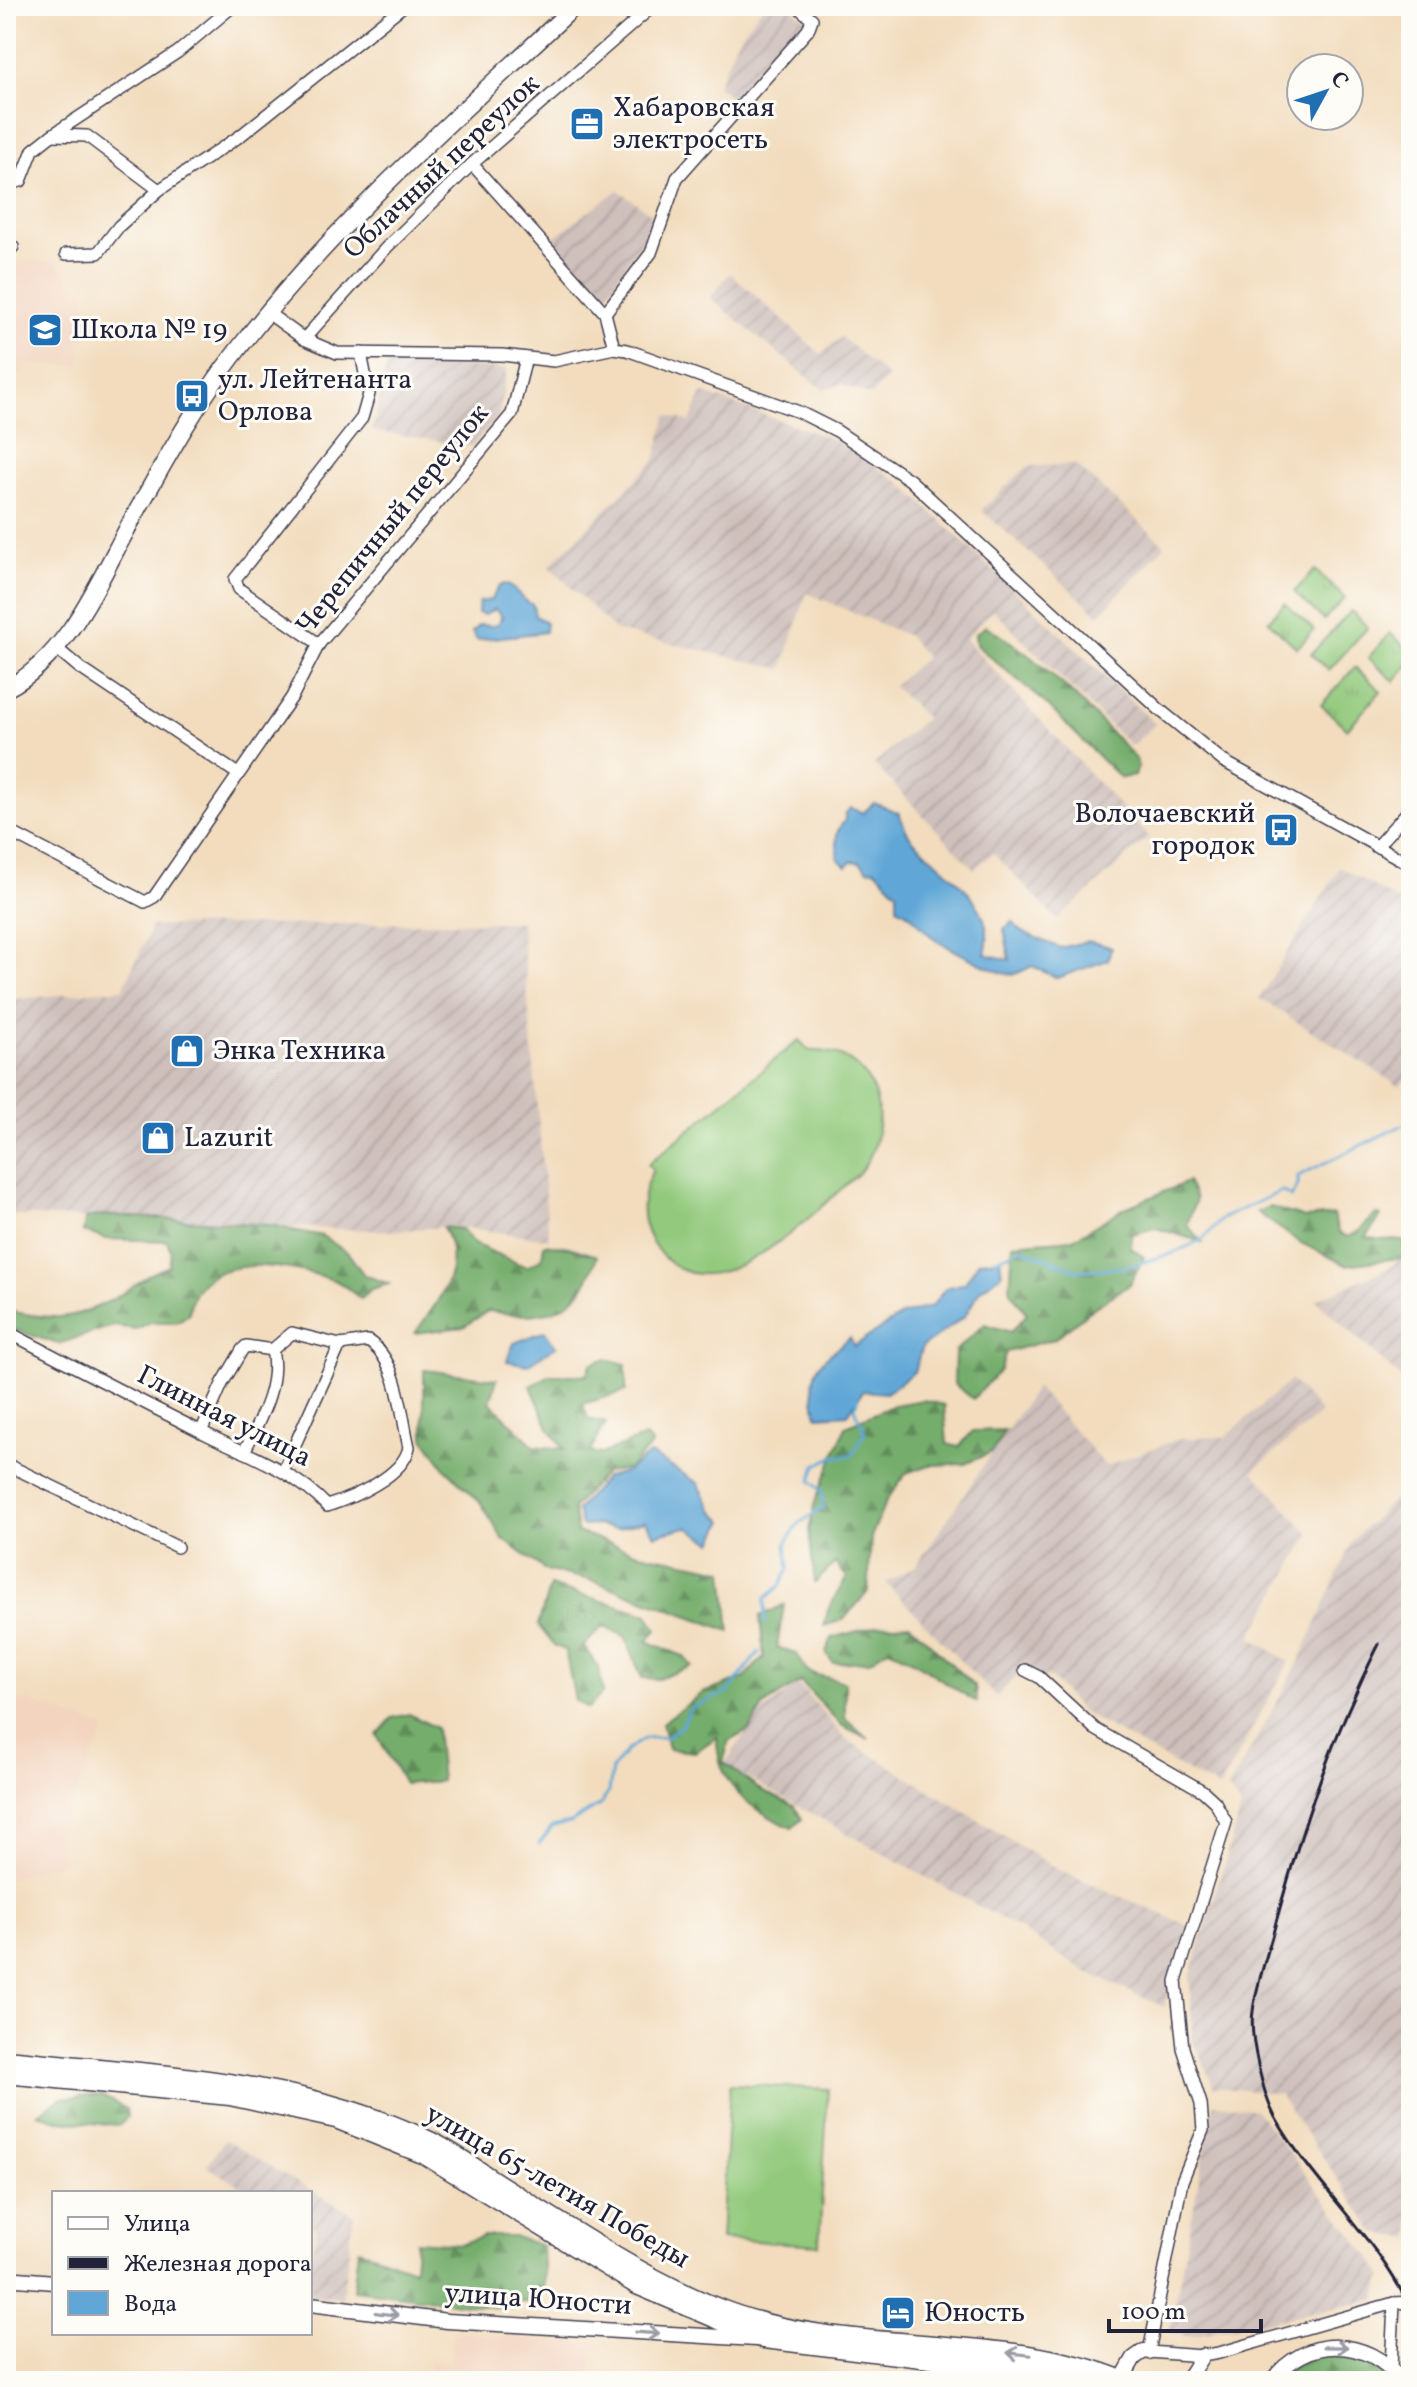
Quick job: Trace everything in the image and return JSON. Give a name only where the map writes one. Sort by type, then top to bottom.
[{"type":"main road","points":[[6,689],[24,678],[56,648],[78,617],[201,404],[268,313],[342,228],[575,6]]},
{"type":"main road","name":"улица 65-летия Победы","points":[[6,2059],[233,2082],[342,2107],[432,2142],[643,2273],[726,2311],[791,2329],[1045,2356],[1088,2366],[1122,2381]]},
{"type":"main road","name":"улица 65-летия Победы","points":[[6,2074],[230,2096],[336,2119],[425,2155],[637,2285],[764,2339],[1081,2381]]},
{"type":"street","points":[[6,184],[21,181],[33,150],[51,135],[178,52],[233,6]]},
{"type":"street","points":[[66,254],[98,253],[119,226],[159,190],[240,136],[403,6]]},
{"type":"street","name":"Облачный переулок","points":[[304,339],[387,247],[472,164],[653,6]]},
{"type":"street","points":[[605,313],[651,253],[677,178],[808,30],[812,19],[797,6]]},
{"type":"street","points":[[51,135],[87,136],[159,190]]},
{"type":"street","points":[[472,164],[605,313],[614,348]]},
{"type":"street","points":[[268,313],[324,350],[554,361],[614,348],[799,412],[837,431],[910,480],[1160,710],[1223,761],[1411,865]]},
{"type":"street","points":[[319,644],[239,589],[237,572],[362,418],[369,394],[361,353]]},
{"type":"street","name":"Черепичный переулок","points":[[6,830],[145,902],[154,897],[292,697],[319,644],[512,414],[526,358]]},
{"type":"street","points":[[56,648],[92,677],[238,774]]},
{"type":"street","points":[[1376,847],[1411,808]]},
{"type":"street","name":"Глинная улица","points":[[6,1331],[283,1471],[309,1488],[327,1506],[357,1496],[408,1455],[409,1447],[388,1361],[380,1349],[368,1341],[340,1345],[292,1333],[267,1350]]},
{"type":"street","points":[[283,1471],[340,1345]]},
{"type":"street","points":[[201,1432],[242,1350],[246,1346],[267,1350],[275,1362],[268,1400],[244,1452]]},
{"type":"street","points":[[6,1464],[177,1547]]},
{"type":"street","points":[[1025,1670],[1039,1677],[1095,1729],[1203,1791],[1222,1811],[1226,1822],[1176,1981],[1183,2048],[1201,2104],[1203,2130],[1182,2181],[1149,2352]]},
{"type":"street","points":[[12,2278],[52,2282]]},
{"type":"street","points":[[1122,2381],[1134,2358],[1144,2351],[1202,2356],[1394,2303],[1411,2302]]},
{"type":"street","points":[[1391,2368],[1394,2303]]},
{"type":"street","name":"улица Юности","points":[[312,2304],[447,2321],[764,2339]]},
{"type":"street","points":[[1272,2381],[1293,2360],[1314,2349],[1332,2345],[1358,2349],[1391,2368],[1401,2381]]},
{"type":"street","points":[[1186,2381],[1202,2356]]},
{"type":"shaded area","points":[[763,6],[789,6],[808,21],[737,101],[717,86],[737,40]]},
{"type":"shaded area","points":[[618,190],[657,218],[607,294],[551,239]]},
{"type":"shaded area","name":"Школа № 19","points":[[6,259],[55,263],[86,296],[80,366],[26,364],[25,377],[6,375]]},
{"type":"shaded area","points":[[730,273],[821,354],[841,337],[888,377],[871,396],[841,384],[822,389],[710,298]]},
{"type":"shaded area","points":[[387,363],[507,369],[499,415],[472,446],[372,431]]},
{"type":"shaded area","points":[[702,393],[831,438],[900,482],[1155,724],[1131,746],[993,610],[965,639],[1149,837],[1057,920],[993,853],[974,869],[874,764],[926,718],[893,686],[926,657],[908,636],[807,593],[782,669],[616,631],[549,566],[655,460],[667,415],[690,422]]},
{"type":"shaded area","points":[[1076,465],[1165,545],[1099,615],[981,510],[1028,466]]},
{"type":"shaded area","points":[[1340,867],[1411,908],[1411,1076],[1399,1086],[1259,998]]},
{"type":"shaded area","points":[[521,922],[549,1239],[452,1226],[390,1231],[7,1215],[6,1000],[123,989],[152,926]]},
{"type":"shaded area","points":[[1411,1243],[1411,1387],[1316,1300],[1392,1266]]},
{"type":"shaded area","points":[[1291,1380],[1321,1413],[1253,1471],[1310,1535],[1251,1637],[1289,1662],[1219,1789],[1082,1712],[1051,1678],[1020,1673],[996,1697],[886,1583],[916,1566],[1036,1387],[1106,1466],[1181,1438],[1225,1437]]},
{"type":"shaded area","points":[[1411,1481],[1411,2239],[1375,2232],[1279,2094],[1214,2087],[1192,2039],[1190,1977],[1241,1808],[1228,1789],[1299,1662],[1352,1541]]},
{"type":"shaded area","points":[[799,1685],[846,1739],[1059,1870],[1189,1926],[1164,2007],[1082,1970],[1018,1928],[724,1765],[760,1713]]},
{"type":"shaded area","points":[[18,1697],[105,1729],[55,1839],[64,1862],[6,1880],[6,1713],[9,1714]]},
{"type":"shaded area","points":[[1214,2103],[1256,2110],[1383,2274],[1376,2300],[1189,2336],[1169,2334]]},
{"type":"shaded area","points":[[225,2140],[354,2215],[342,2298],[312,2295],[312,2250],[317,2229],[312,2226],[312,2191],[250,2191],[206,2166]]},
{"type":"shaded area","points":[[453,2332],[594,2344],[591,2381],[429,2381],[431,2361],[450,2362]]},
{"type":"green space","points":[[1315,570],[1345,598],[1324,620],[1294,592]]},
{"type":"green space","points":[[1285,603],[1314,630],[1297,648],[1268,621]]},
{"type":"green space","points":[[1351,611],[1368,627],[1329,670],[1311,654]]},
{"type":"green space","points":[[986,626],[1047,670],[1083,704],[1136,759],[1138,767],[1134,776],[1121,778],[1042,700],[976,645],[975,634]]},
{"type":"green space","points":[[1390,633],[1411,652],[1411,662],[1394,681],[1368,658]]},
{"type":"green space","points":[[1355,667],[1381,691],[1347,729],[1321,705]]},
{"type":"green space","points":[[799,1040],[809,1051],[833,1053],[851,1062],[865,1076],[874,1094],[878,1114],[877,1135],[870,1155],[858,1174],[786,1237],[757,1256],[727,1270],[699,1274],[673,1265],[651,1240],[644,1222],[644,1196],[653,1170],[648,1164]]},
{"type":"green space","points":[[1187,1182],[1196,1199],[1187,1225],[1202,1242],[1156,1228],[1132,1234],[1131,1248],[1144,1257],[1129,1285],[1054,1339],[1006,1352],[1000,1370],[973,1399],[954,1384],[955,1351],[985,1324],[1011,1332],[1027,1314],[1010,1291],[1013,1244],[1073,1239],[1125,1208]]},
{"type":"green space","points":[[1270,1207],[1305,1218],[1333,1215],[1339,1233],[1348,1237],[1376,1214],[1381,1216],[1366,1238],[1403,1241],[1408,1257],[1346,1265],[1299,1242],[1257,1212]]},
{"type":"green space","points":[[101,1215],[270,1225],[322,1236],[348,1253],[364,1275],[389,1284],[371,1289],[361,1299],[339,1283],[318,1275],[249,1266],[208,1278],[195,1293],[189,1314],[177,1322],[151,1322],[136,1329],[113,1326],[58,1344],[6,1327],[6,1310],[49,1317],[74,1315],[100,1306],[169,1266],[171,1251],[167,1241],[107,1239],[83,1232],[85,1219]]},
{"type":"green space","points":[[443,1227],[462,1229],[474,1244],[526,1267],[542,1258],[544,1244],[569,1247],[597,1256],[580,1291],[557,1309],[526,1315],[488,1311],[463,1327],[415,1333],[440,1296],[451,1270],[452,1257]]},
{"type":"green space","points":[[605,1359],[626,1364],[626,1391],[583,1404],[588,1419],[606,1423],[590,1452],[601,1454],[645,1437],[652,1444],[629,1469],[606,1472],[573,1508],[577,1532],[639,1553],[724,1570],[730,1631],[591,1580],[545,1570],[502,1538],[481,1503],[446,1469],[424,1438],[424,1370],[497,1379],[490,1402],[534,1446],[564,1449],[549,1428],[531,1386],[550,1375],[587,1375],[591,1364]]},
{"type":"green space","points":[[923,1400],[944,1405],[947,1444],[959,1447],[973,1431],[1005,1430],[992,1452],[965,1464],[930,1465],[906,1473],[886,1501],[871,1537],[868,1592],[843,1620],[824,1626],[828,1610],[847,1577],[835,1563],[815,1583],[809,1530],[816,1499],[846,1426],[894,1405]]},
{"type":"green space","points":[[550,1586],[648,1614],[657,1630],[647,1641],[683,1656],[692,1666],[658,1679],[642,1678],[625,1636],[603,1626],[584,1646],[599,1669],[603,1692],[588,1709],[575,1700],[565,1650],[555,1646],[538,1625]]},
{"type":"green space","points":[[784,1605],[777,1647],[797,1654],[811,1673],[845,1683],[845,1718],[869,1739],[841,1725],[801,1682],[763,1706],[749,1730],[729,1741],[723,1762],[757,1788],[794,1806],[802,1819],[792,1828],[763,1813],[739,1794],[723,1770],[717,1737],[695,1752],[668,1749],[662,1723],[703,1693],[743,1679],[764,1657],[760,1616]]},
{"type":"green space","points":[[910,1624],[975,1687],[977,1702],[888,1649],[869,1661],[833,1663],[826,1652],[832,1638],[876,1626]]},
{"type":"green space","points":[[409,1714],[436,1728],[441,1781],[404,1784],[377,1735],[392,1718]]},
{"type":"green space","points":[[730,2084],[828,2089],[819,2245],[721,2239]]},
{"type":"green space","points":[[101,2095],[126,2109],[127,2117],[121,2125],[59,2121],[38,2113],[62,2098]]},
{"type":"green space","points":[[483,2236],[513,2236],[542,2246],[544,2288],[534,2301],[503,2304],[498,2308],[353,2290],[358,2249],[414,2269],[416,2241],[461,2244]]},
{"type":"green space","points":[[1333,2349],[1378,2365],[1392,2381],[1280,2381],[1294,2366]]},
{"type":"water","points":[[505,584],[533,605],[535,616],[546,622],[545,632],[477,640],[472,632],[479,625],[495,626],[502,617],[495,609],[484,615],[478,613],[479,602],[491,600],[499,586]]},
{"type":"water","points":[[874,803],[899,813],[911,837],[953,876],[977,904],[987,936],[985,954],[1010,960],[1004,929],[1013,922],[1020,931],[1060,948],[1088,941],[1111,947],[1108,960],[1057,978],[1032,966],[1009,974],[981,964],[930,935],[897,907],[897,892],[875,869],[868,870],[860,862],[851,861],[847,866],[838,859],[837,834],[845,821],[845,814],[851,808],[863,813]]},
{"type":"water","points":[[1000,1259],[1002,1274],[980,1290],[965,1316],[922,1347],[914,1372],[886,1393],[863,1391],[848,1414],[817,1416],[814,1378],[828,1355],[850,1338],[854,1346],[902,1315],[932,1306],[946,1288],[965,1283],[979,1261]]},
{"type":"water","points":[[545,1331],[556,1346],[527,1365],[507,1361],[514,1343]]},
{"type":"water","points":[[650,1454],[698,1483],[712,1509],[724,1521],[713,1542],[687,1527],[655,1535],[645,1521],[615,1529],[597,1525],[581,1526],[577,1510],[606,1477],[626,1472]]},
{"type":"waterway","points":[[995,1260],[1021,1248],[1078,1271],[1126,1267],[1174,1253],[1203,1239],[1223,1218],[1282,1191],[1291,1197],[1298,1185],[1298,1176],[1411,1121]]},
{"type":"waterway","points":[[765,1623],[765,1599],[780,1586],[789,1568],[786,1544],[798,1524],[823,1508],[822,1491],[811,1481],[816,1465],[833,1457],[852,1455],[865,1433],[855,1408],[858,1398]]},
{"type":"waterway","points":[[539,1844],[552,1827],[570,1823],[600,1805],[609,1792],[612,1769],[626,1751],[645,1738],[667,1737],[681,1726],[691,1708],[729,1691],[759,1652]]},
{"type":"railway","points":[[1379,1644],[1347,1713],[1308,1814],[1260,1977],[1252,2022],[1258,2065],[1275,2117],[1308,2166],[1381,2259],[1411,2310]]},
{"type":"place","name":"Хабаровская электросеть","points":[[587,124]]},
{"type":"place","name":"Школа № 19","points":[[45,330]]},
{"type":"place","name":"ул. Лейтенанта Орлова","points":[[192,396]]},
{"type":"place","name":"Волочаевский городок","points":[[1281,830]]},
{"type":"place","name":"Энка Техника","points":[[187,1051]]},
{"type":"place","name":"Lazurit","points":[[158,1138]]},
{"type":"place","name":"Юность","points":[[898,2313]]}]
